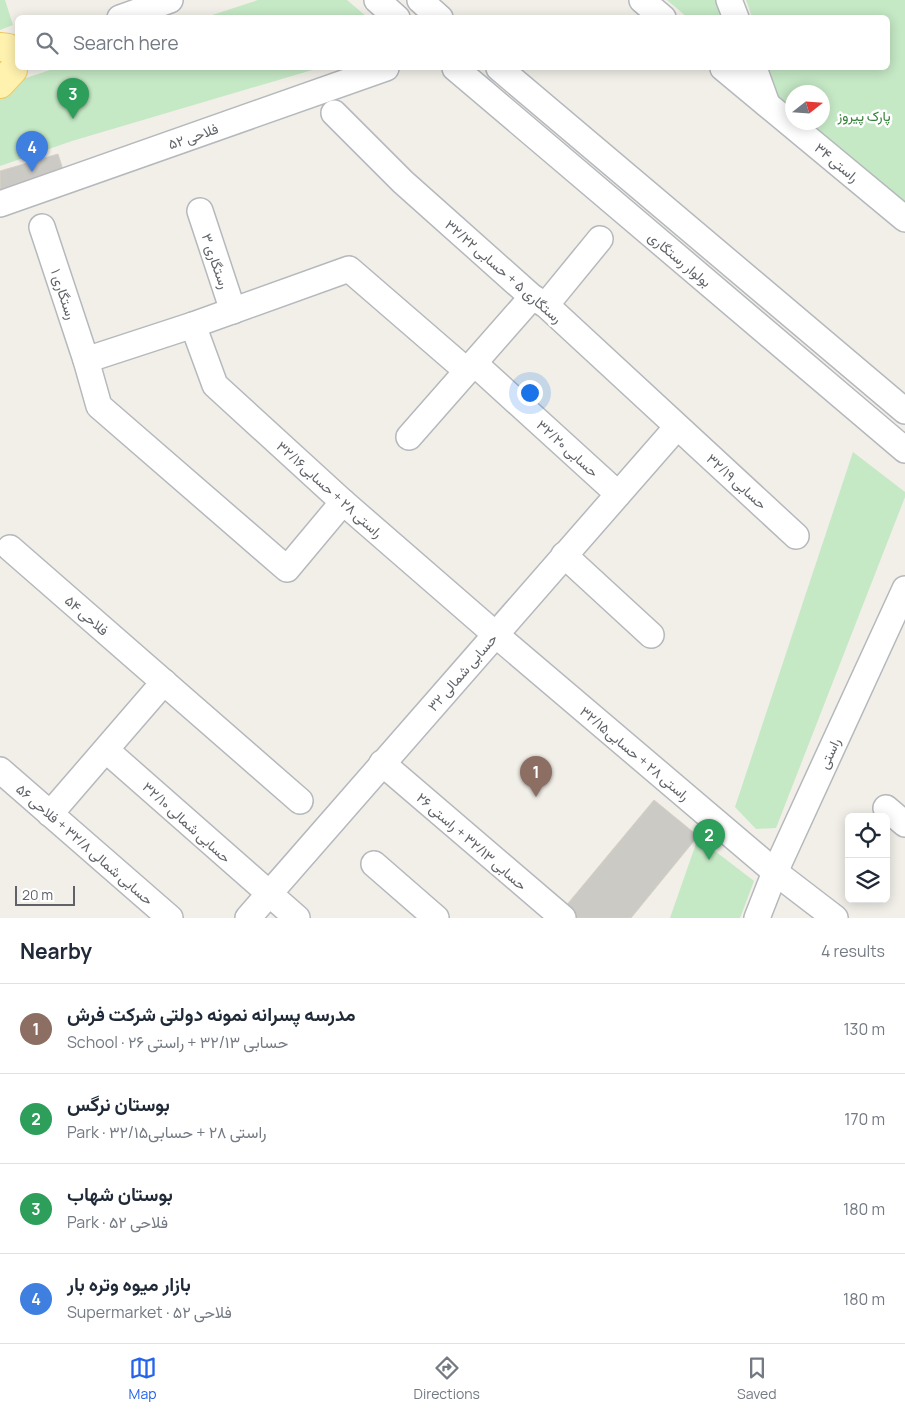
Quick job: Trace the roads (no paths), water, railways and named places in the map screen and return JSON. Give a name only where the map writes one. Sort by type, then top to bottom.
[{"type":"street","points":[[128,15],[170,0]]},
{"type":"street","points":[[377,0],[394,15]]},
{"type":"street","points":[[420,0],[437,15]]},
{"type":"street","points":[[642,0],[660,15]]},
{"type":"street","points":[[729,0],[735,15]]},
{"type":"street","name":"فلاحی ۵۲","points":[[0,204],[380,70]]},
{"type":"street","name":"بولوار رستگاری","points":[[457,70],[905,450]]},
{"type":"street","points":[[500,70],[905,410]]},
{"type":"street","name":"راستی ۳۴","points":[[725,70],[905,219]]},
{"type":"street","points":[[755,70],[767,104]]},
{"type":"street","name":"رستگاری ۵ + حسابی ۳۲/۲۲","points":[[334,112],[403,182],[539,301],[677,427]]},
{"type":"street","name":"رستگاری ۳","points":[[200,211],[233,311]]},
{"type":"street","name":"رستگاری ۱","points":[[42,227],[86,360],[99,406],[287,569],[343,502]]},
{"type":"street","points":[[409,437],[471,367],[600,239]]},
{"type":"street","name":"حسابی ۳۲/۲۰","points":[[233,311],[349,270],[471,367],[618,494]]},
{"type":"street","points":[[86,360],[233,311]]},
{"type":"street","name":"راستی ۲۸ + حسابی۳۲/۱۶","points":[[193,325],[215,385],[343,502],[495,634]]},
{"type":"street","name":"حسابی شمالی ۳۲","points":[[248,918],[677,427]]},
{"type":"street","name":"حسابی ۳۲/۱۹","points":[[677,427],[796,536]]},
{"type":"street","name":"فلاحی ۵۴","points":[[10,548],[300,801]]},
{"type":"street","points":[[564,555],[651,636]]},
{"type":"street","name":"راستی","points":[[757,918],[774,872],[905,589]]},
{"type":"street","name":"راستی ۲۸ + حسابی۳۲/۱۵","points":[[495,634],[774,872],[835,918]]},
{"type":"street","points":[[50,814],[164,682]]},
{"type":"street","name":"حسابی شمالی ۳۲/۱۰","points":[[106,750],[297,918]]},
{"type":"street","name":"حسابی ۳۲/۱۳ + راستی ۲۶","points":[[382,763],[563,918]]},
{"type":"street","name":"حسابی شمالی ۳۲/۸ + فلاحی ۵۶","points":[[0,770],[170,918]]},
{"type":"street","points":[[886,808],[905,824]]},
{"type":"street","points":[[374,864],[436,918]]},
{"type":"place","name":"بوستان شهاب","points":[[73,119]]},
{"type":"place","name":"بازار میوه وتره بار","points":[[32,172]]},
{"type":"place","name":"مدرسه پسرانه نمونه دولتی شرکت فرش","points":[[536,797]]},
{"type":"place","name":"بوستان نرگس","points":[[709,860]]},
{"type":"park label","name":"پارک پیروز","points":[[864,115]]}]
